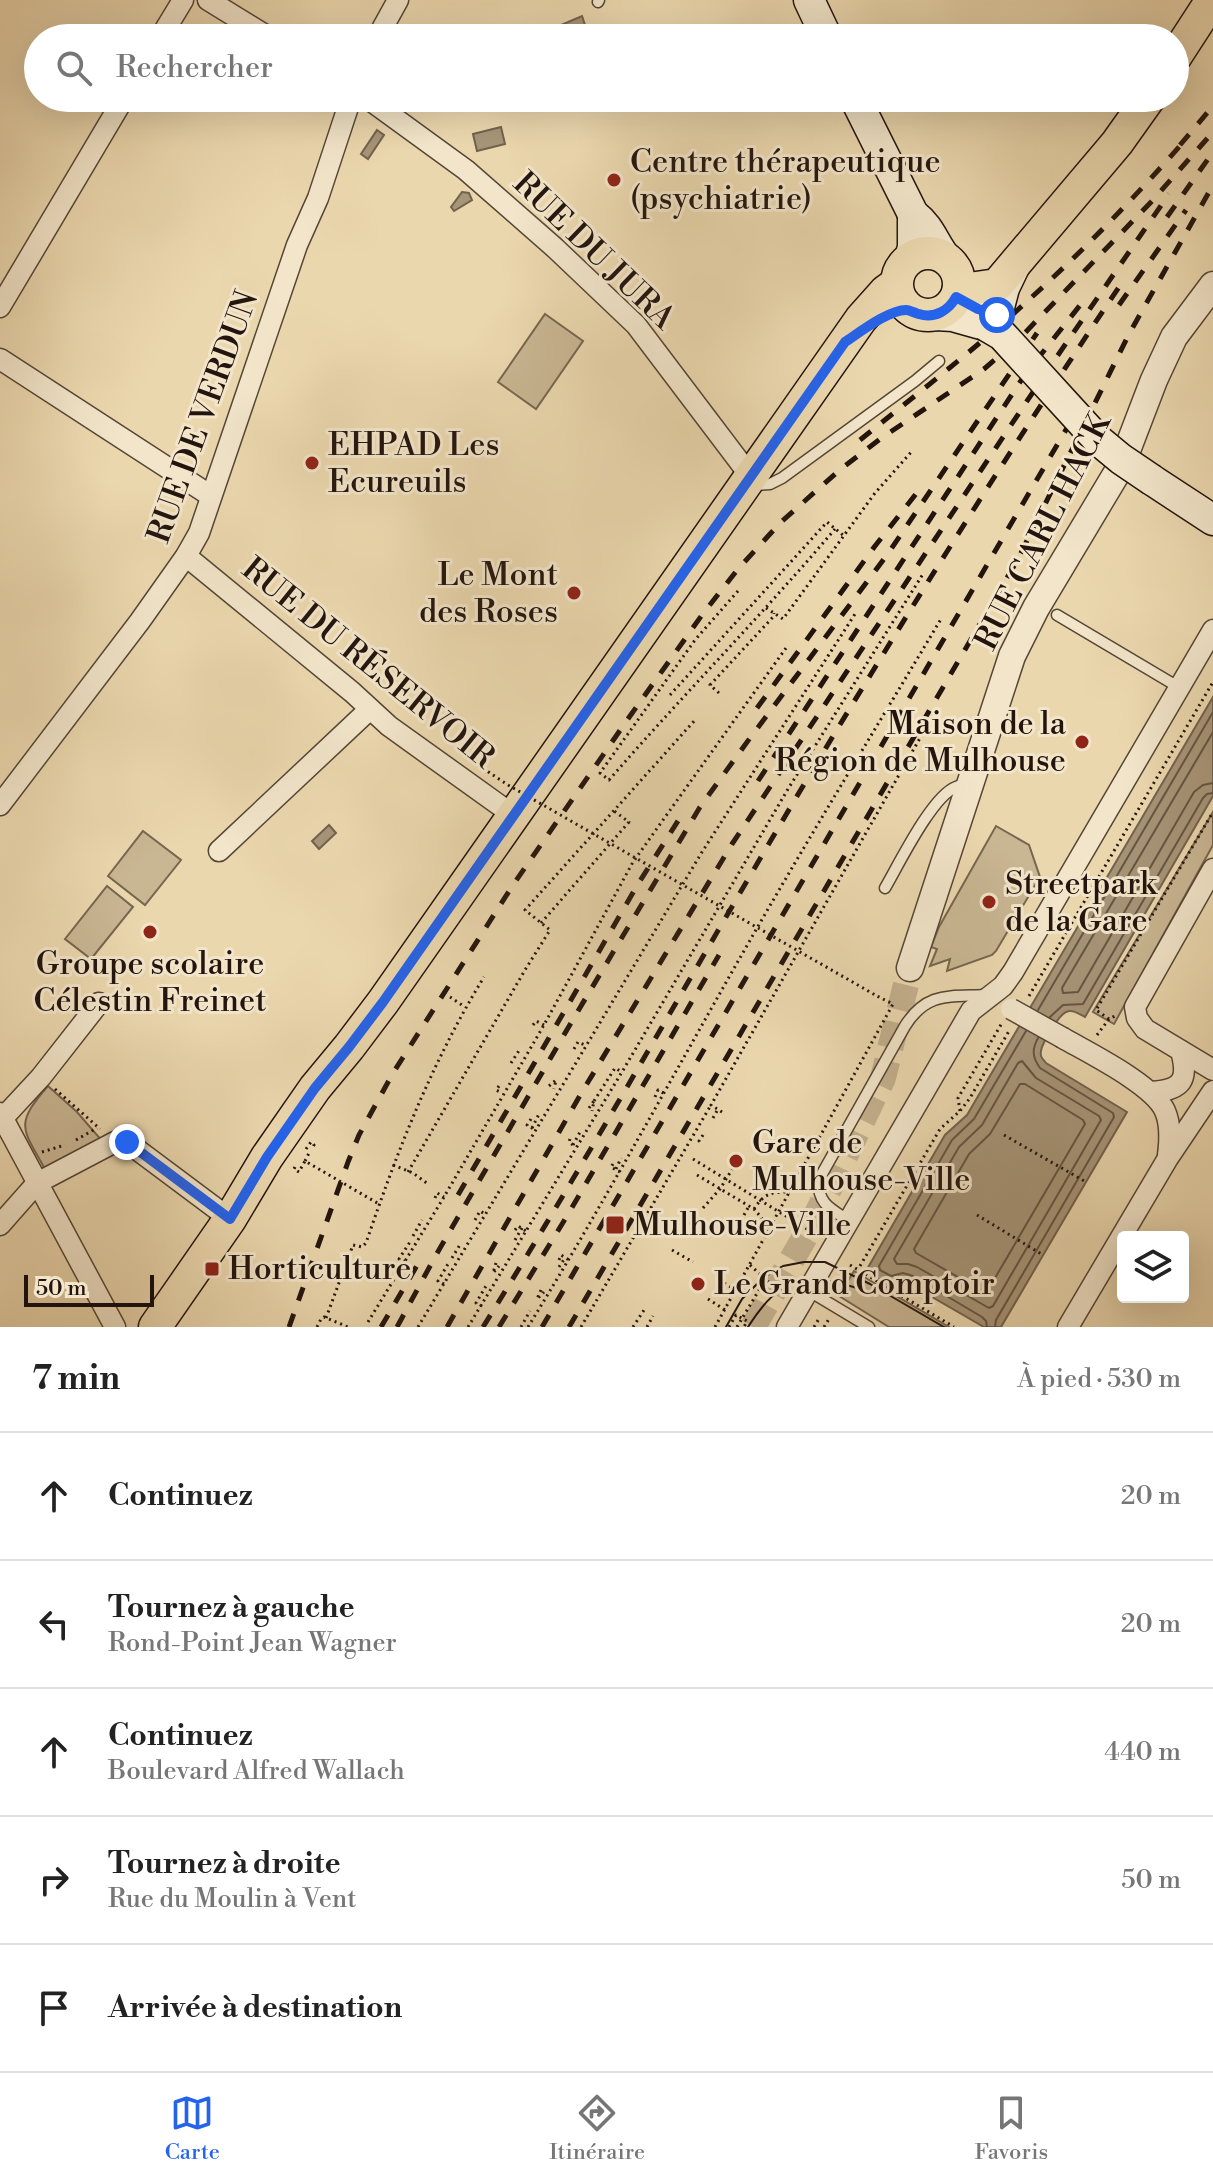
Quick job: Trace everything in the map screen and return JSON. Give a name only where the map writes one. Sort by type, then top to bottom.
[{"type":"main road","points":[[809,0],[820,24]]},
{"type":"main road","points":[[1189,35],[1212,0]]},
{"type":"main road","points":[[862,112],[913,214],[927,225],[936,246],[933,285]]},
{"type":"main road","points":[[155,1327],[230,1219],[267,1157],[329,1080],[349,1047],[845,342],[933,285],[997,285],[1117,143],[1139,112]]},
{"type":"main road","points":[[995,325],[1004,288],[1015,265]]},
{"type":"main road","points":[[933,285],[978,309],[1098,440],[1121,459],[1213,520]]},
{"type":"street","points":[[168,24],[183,0]]},
{"type":"street","points":[[208,0],[247,24]]},
{"type":"street","points":[[385,24],[398,0]]},
{"type":"street","points":[[0,307],[116,112]]},
{"type":"street","name":"RUE DE VERDUN","points":[[0,805],[131,634],[199,533],[297,245],[318,198],[346,112]]},
{"type":"street","name":"RUE DU JURA","points":[[386,112],[466,170],[636,325],[745,469],[748,479]]},
{"type":"street","name":"RUE CARL HACK","points":[[910,968],[1012,656],[1121,466],[1174,337],[1202,313],[1213,285]]},
{"type":"street","points":[[0,359],[211,496]]},
{"type":"street","name":"RUE DU RÉSERVOIR","points":[[186,556],[389,726],[513,815]]},
{"type":"street","points":[[787,1327],[800,1295],[849,1221],[971,1011],[1003,986],[1013,972],[1213,630]]},
{"type":"street","points":[[219,851],[370,709]]},
{"type":"street","points":[[1213,869],[1135,1007],[1137,1018],[1145,1029],[1213,1070]]},
{"type":"street","points":[[989,995],[1014,1013],[1063,1038],[1152,1092],[1165,1110],[1171,1132],[1168,1158]]},
{"type":"street","points":[[99,1003],[41,1077],[1,1116],[115,1327]]},
{"type":"street","points":[[1152,1092],[1176,1087],[1184,1078],[1181,1051]]},
{"type":"street","points":[[1068,1327],[1168,1158],[1213,1091]]},
{"type":"street","points":[[0,1225],[37,1183],[115,1142],[127,1142],[230,1219]]},
{"type":"lane","points":[[748,479],[764,486],[782,478],[939,361]]},
{"type":"lane","points":[[1057,615],[1180,688]]},
{"type":"lane","points":[[885,888],[936,803],[956,786],[970,787]]},
{"type":"lane","points":[[849,1221],[823,1202],[818,1193],[818,1181],[905,1026],[913,1014],[935,999],[989,995]]},
{"type":"lane","points":[[254,1181],[268,1175],[295,1137]]},
{"type":"lane","points":[[800,1295],[869,1327]]},
{"type":"path","points":[[766,608],[783,619],[875,493],[912,451]]},
{"type":"path","points":[[676,703],[669,695],[827,522],[844,536]]},
{"type":"path","points":[[738,591],[695,640],[600,773],[609,780],[835,529]]},
{"type":"path","points":[[468,1327],[788,789],[923,574]]},
{"type":"path","points":[[719,693],[710,685],[774,613]]},
{"type":"path","points":[[418,1327],[702,852],[855,614]]},
{"type":"path","points":[[528,1327],[665,1094],[781,886],[941,619]]},
{"type":"path","points":[[368,1322],[544,1025],[633,862],[786,648]]},
{"type":"path","points":[[860,1266],[940,1129],[960,1111],[1014,1013],[1213,682]]},
{"type":"path","points":[[408,1172],[550,930],[525,910],[695,720]]},
{"type":"path","points":[[581,1327],[928,724]]},
{"type":"path","points":[[478,765],[893,1004],[715,1327]]},
{"type":"path","points":[[541,923],[629,822],[614,811]]},
{"type":"path","points":[[1109,1019],[1096,1010],[1213,812]]},
{"type":"path","points":[[326,1318],[353,1245],[362,1247],[366,1243],[393,1165],[431,1072],[484,977]]},
{"type":"path","points":[[450,997],[465,1007]]},
{"type":"path","points":[[960,1111],[958,1098],[1014,1013]]},
{"type":"path","points":[[533,1025],[536,1021],[544,1025]]},
{"type":"path","points":[[574,1049],[578,1042],[587,1046]]},
{"type":"path","points":[[511,1063],[520,1049]]},
{"type":"path","points":[[590,1110],[615,1068],[622,1072]]},
{"type":"path","points":[[552,1087],[560,1073]]},
{"type":"path","points":[[41,1077],[115,1142]]},
{"type":"path","points":[[499,1086],[496,1090],[502,1093]]},
{"type":"path","points":[[655,1097],[658,1090],[665,1094]]},
{"type":"path","points":[[711,1105],[720,1111],[713,1118]]},
{"type":"path","points":[[534,1129],[539,1114]]},
{"type":"path","points":[[531,1119],[527,1125],[534,1129]]},
{"type":"path","points":[[35,1154],[68,1144],[97,1127]]},
{"type":"path","points":[[574,1146],[580,1132]]},
{"type":"path","points":[[703,1135],[699,1141],[703,1143]]},
{"type":"path","points":[[1004,1135],[1086,1182]]},
{"type":"path","points":[[570,1139],[574,1146]]},
{"type":"path","points":[[295,1167],[299,1172],[309,1147]]},
{"type":"path","points":[[618,1171],[621,1158]]},
{"type":"path","points":[[703,1208],[720,1189],[739,1158]]},
{"type":"path","points":[[693,1159],[825,1241]]},
{"type":"path","points":[[305,1161],[379,1204]]},
{"type":"path","points":[[613,1164],[611,1167],[618,1171]]},
{"type":"path","points":[[393,1165],[428,1184]]},
{"type":"path","points":[[697,1175],[752,1208],[770,1228]]},
{"type":"path","points":[[744,1215],[760,1199],[773,1192],[790,1192]]},
{"type":"path","points":[[435,1198],[437,1193],[444,1197]]},
{"type":"path","points":[[475,1213],[477,1209],[485,1214]]},
{"type":"path","points":[[475,1220],[480,1211]]},
{"type":"path","points":[[977,1215],[1043,1255]]},
{"type":"path","points":[[413,1236],[422,1220]]},
{"type":"path","points":[[688,1223],[702,1231]]},
{"type":"path","points":[[706,1225],[712,1229]]},
{"type":"path","points":[[515,1230],[518,1226],[524,1230]]},
{"type":"path","points":[[515,1240],[524,1230]]},
{"type":"path","points":[[405,1262],[399,1259],[410,1242]]},
{"type":"path","points":[[452,1258],[460,1242]]},
{"type":"path","points":[[672,1250],[693,1262]]},
{"type":"path","points":[[559,1260],[561,1255],[567,1259]]},
{"type":"path","points":[[559,1267],[567,1259]]},
{"type":"path","points":[[444,1284],[438,1281],[448,1264]]},
{"type":"path","points":[[490,1280],[498,1265]]},
{"type":"path","points":[[750,1265],[800,1295]]},
{"type":"path","points":[[850,1265],[954,1327]]},
{"type":"path","points":[[737,1327],[766,1277]]},
{"type":"path","points":[[719,1280],[736,1290]]},
{"type":"path","points":[[482,1306],[476,1303],[486,1286]]},
{"type":"path","points":[[533,1306],[542,1291]]},
{"type":"path","points":[[708,1299],[725,1310]]},
{"type":"path","points":[[633,1327],[644,1310]]},
{"type":"path","points":[[521,1327],[530,1311]]},
{"type":"path","points":[[729,1327],[736,1315],[747,1321],[744,1327]]},
{"type":"path","points":[[647,1327],[653,1316]]},
{"type":"path","points":[[814,1327],[820,1317]]},
{"type":"path","points":[[317,1327],[321,1319],[326,1318],[348,1327]]},
{"type":"path","points":[[824,1327],[829,1319]]},
{"type":"shaded area","points":[[545,314],[583,341],[536,409],[498,382]]},
{"type":"shaded area","points":[[1213,812],[1213,845],[1114,1024],[1093,1012]]},
{"type":"shaded area","name":"Streetpark de la Gare","points":[[996,826],[1029,845],[1040,877],[992,955],[947,971],[950,959],[930,966],[937,949],[931,947],[939,927]]},
{"type":"shaded area","points":[[143,831],[181,860],[145,905],[108,876]]},
{"type":"shaded area","points":[[107,886],[133,907],[91,959],[65,939]]},
{"type":"shaded area","points":[[48,1086],[77,1112],[103,1142],[47,1173],[25,1128],[29,1111]]},
{"type":"shaded area","points":[[854,1271],[949,1327],[889,1327],[839,1296]]},
{"type":"water","points":[[582,16],[585,24],[563,24]]},
{"type":"water","points":[[501,127],[505,144],[477,151],[473,134]]},
{"type":"water","points":[[377,130],[384,135],[368,159],[361,154]]},
{"type":"water","points":[[462,192],[469,193],[472,200],[454,211],[451,207]]},
{"type":"water","points":[[1213,697],[1213,796],[1085,1017],[1071,1011],[1063,1014],[1041,1051],[1046,1063],[1127,1112],[1001,1327],[984,1327],[906,1282],[892,1287],[866,1271],[945,1135],[967,1115]]},
{"type":"water","points":[[329,825],[336,833],[319,849],[312,841]]},
{"type":"tunnel","points":[[753,1327],[810,1228],[883,1078],[910,968]]},
{"type":"tram line","points":[[726,1327],[742,1299],[765,1276],[783,1266],[804,1262],[825,1262],[944,1327]]},
{"type":"tram line","points":[[748,1327],[772,1297],[796,1282],[826,1280],[863,1290]]},
{"type":"railway","points":[[1180,145],[1213,106]]},
{"type":"railway","points":[[289,1327],[359,1135],[393,1073],[513,885],[702,615],[781,522],[842,468],[984,369],[1018,340],[1152,201],[1213,132]]},
{"type":"railway","points":[[860,440],[1012,315],[1112,220],[1186,139]]},
{"type":"railway","points":[[1167,217],[1213,152]]},
{"type":"railway","points":[[569,1327],[1018,559],[1129,334],[1213,185]]},
{"type":"railway","points":[[447,1327],[582,1092],[732,844],[1047,371],[1169,194]]},
{"type":"railway","points":[[1119,305],[1186,210]]},
{"type":"railway","points":[[483,1327],[871,674],[993,479],[1119,287]]},
{"type":"railway","points":[[758,781],[1024,376],[1081,304]]},
{"type":"railway","points":[[397,1327],[575,1016],[700,807],[887,555],[1037,333]]},
{"type":"railway","points":[[542,1327],[1081,404]]},
{"type":"railway","points":[[757,708],[919,490]]},
{"type":"railway","points":[[458,1195],[638,884],[683,813]]},
{"type":"railway","points":[[499,1327],[719,955]]},
{"type":"railway","points":[[381,1327],[422,1257]]},
{"type":"place","name":"Centre thérapeutique (psychiatrie)","points":[[614,180]]},
{"type":"place","name":"EHPAD Les Ecureuils","points":[[312,463]]},
{"type":"place","name":"Le Mont des Roses","points":[[574,593]]},
{"type":"place","name":"Maison de la Région de Mulhouse","points":[[1082,742]]},
{"type":"place","name":"Streetpark de la Gare","points":[[989,902]]},
{"type":"place","name":"Groupe scolaire Célestin Freinet","points":[[150,932]]},
{"type":"place","name":"Gare de Mulhouse-Ville","points":[[736,1161]]},
{"type":"place","name":"Mulhouse-Ville","points":[[615,1225]]},
{"type":"place","name":"Horticulture","points":[[212,1269]]},
{"type":"place","name":"Le Grand Comptoir","points":[[698,1284]]},
{"type":"route","points":[[127,1142],[230,1219],[267,1157],[315,1088],[383,1002],[845,342],[884,317],[908,309],[917,314],[936,315],[952,304],[956,297],[997,315]]}]
